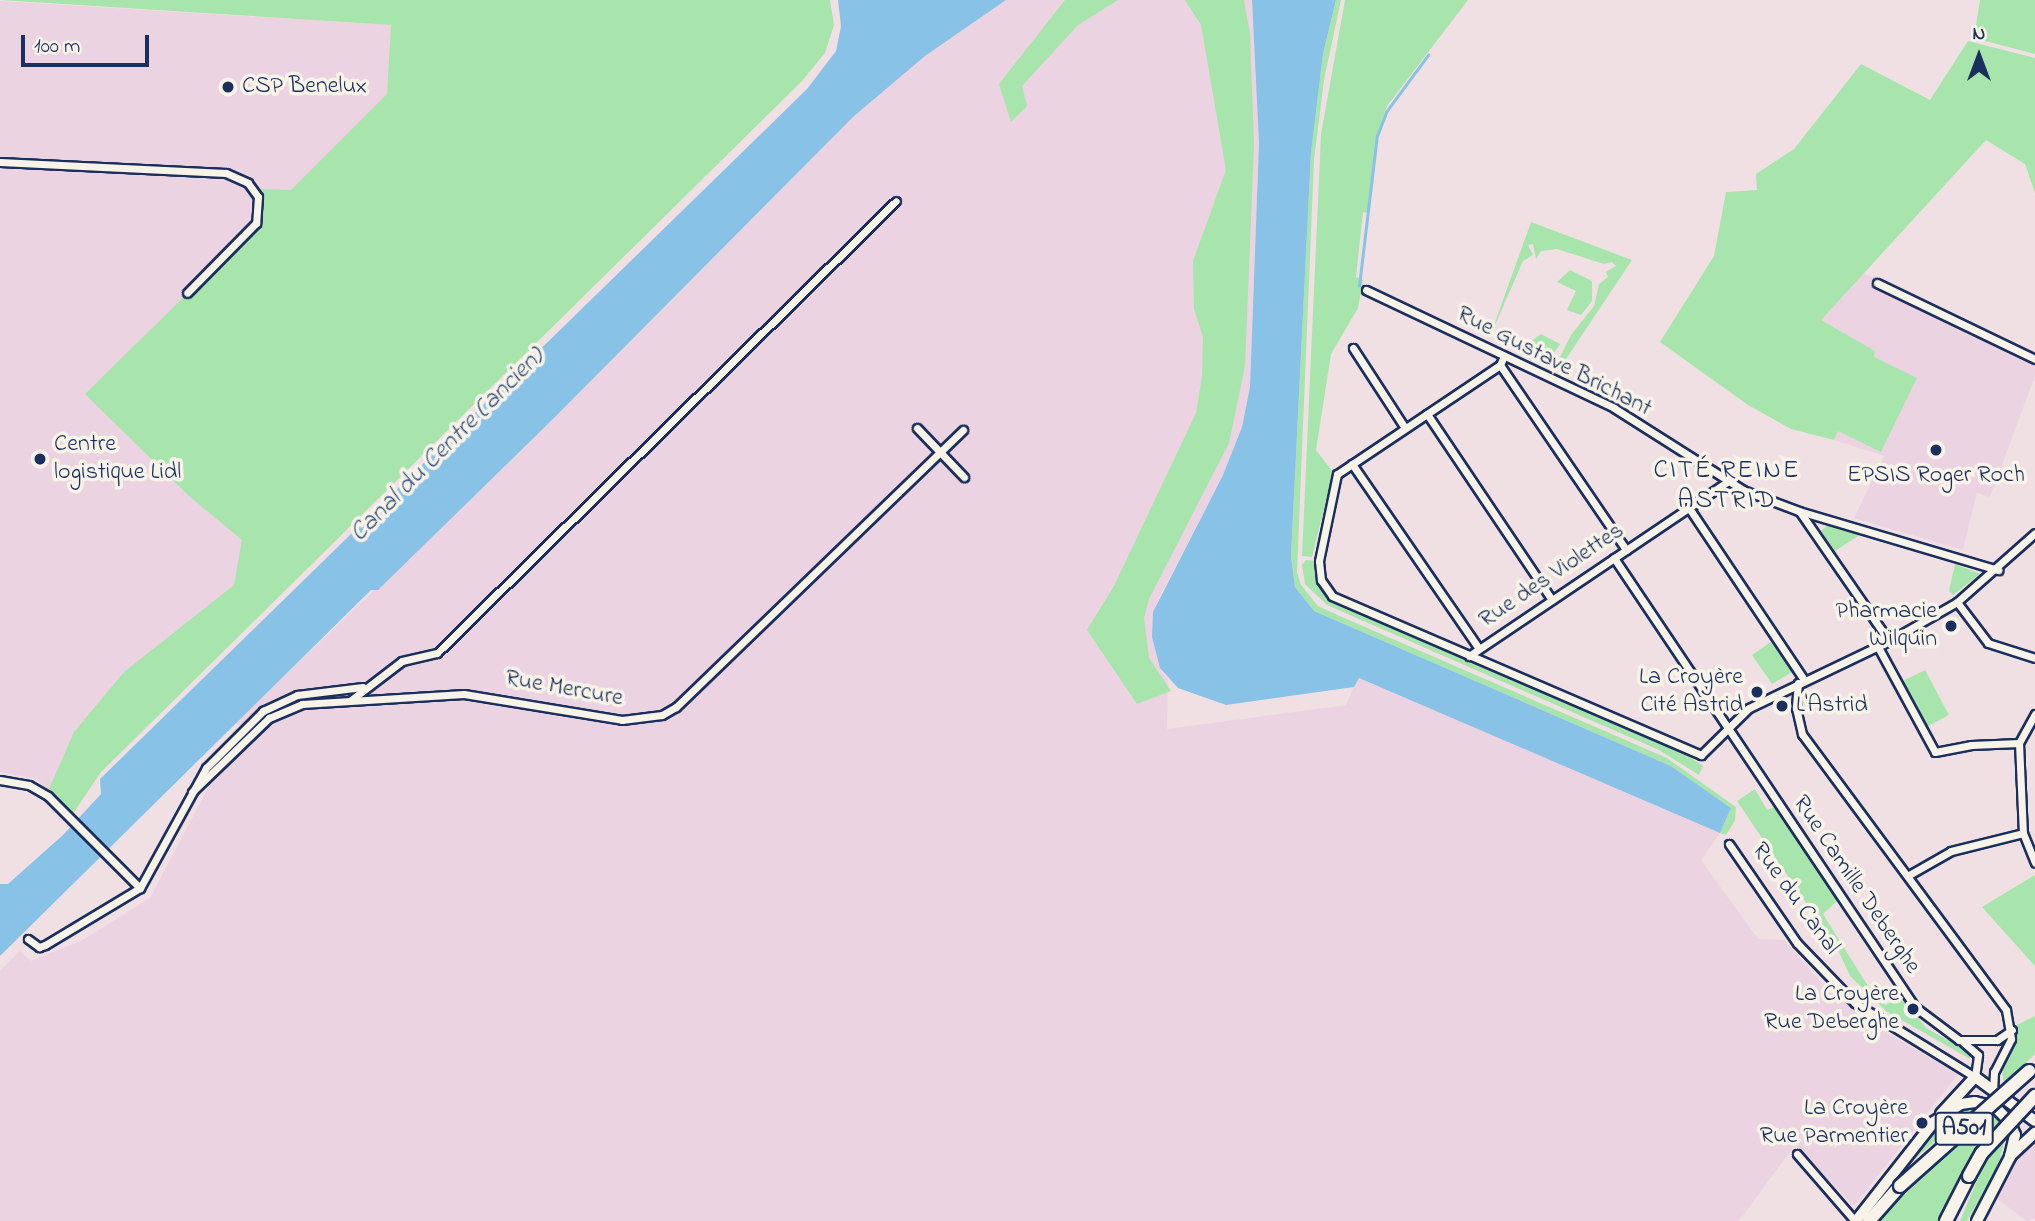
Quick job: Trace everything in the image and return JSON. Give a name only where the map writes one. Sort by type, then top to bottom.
[{"type":"highway","name":"A501","points":[[1870,1221],[1900,1186],[2032,1068]]},
{"type":"highway","name":"A501","points":[[1969,1176],[1982,1153],[2035,1096]]},
{"type":"highway","points":[[1946,1221],[1969,1176]]},
{"type":"highway","points":[[1954,1221],[1969,1176]]},
{"type":"main road","points":[[1855,1221],[1934,1122],[1961,1104],[1988,1104],[2013,1129],[2010,1157],[1977,1221]]},
{"type":"street","points":[[0,162],[226,173],[248,183],[258,197],[256,223],[187,293]]},
{"type":"street","points":[[350,701],[402,661],[430,656],[442,648],[896,201]]},
{"type":"street","points":[[1877,283],[2035,359]]},
{"type":"street","name":"Rue Gustave Brichant","points":[[1366,290],[1614,408],[1727,482],[1799,511],[1998,570]]},
{"type":"street","points":[[1353,348],[1405,428]]},
{"type":"street","points":[[1504,356],[1500,365],[1352,464],[1332,484],[1319,561],[1321,580],[1332,596],[1701,755],[1708,753],[1728,726],[1749,708],[1801,681],[1878,647],[1957,603],[1998,570],[2035,533]]},
{"type":"street","points":[[1500,365],[1626,550]]},
{"type":"street","points":[[1427,414],[1552,600]]},
{"type":"street","points":[[918,428],[964,477]]},
{"type":"street","name":"Rue Mercure","points":[[192,792],[279,712],[302,704],[464,694],[622,720],[662,715],[676,707],[963,430]]},
{"type":"street","points":[[1352,464],[1479,649]]},
{"type":"street","name":"Rue des Violettes","points":[[1469,656],[1727,482]]},
{"type":"street","points":[[1689,508],[1801,681]]},
{"type":"street","points":[[1799,511],[1889,641]]},
{"type":"street","name":"Rue Camille Deberghe","points":[[1614,558],[1915,1007],[1978,1055],[1975,1077]]},
{"type":"street","points":[[1957,603],[1988,643],[2035,658]]},
{"type":"street","points":[[1878,647],[1935,752],[2019,743]]},
{"type":"street","name":"Rue Mercure","points":[[140,888],[192,792],[215,757],[272,704],[297,695],[353,691],[380,677]]},
{"type":"street","name":"Rue Camille Deberghe","points":[[1801,681],[1796,708],[1802,734],[2002,1002],[2012,1030]]},
{"type":"street","points":[[2035,713],[2019,743],[2023,834],[2035,863]]},
{"type":"street","points":[[1,782],[37,788],[140,888],[45,945],[39,947],[28,939]]},
{"type":"street","points":[[1909,875],[1951,851],[2023,834]]},
{"type":"street","name":"Rue du Canal","points":[[1729,844],[1797,943],[1831,982],[1883,1023],[1993,1088],[2035,1121]]},
{"type":"street","points":[[1959,1040],[1997,1041],[2012,1030]]},
{"type":"street","points":[[1993,1088],[1994,1072],[2008,1047],[2012,1030]]},
{"type":"street","points":[[1934,1122],[1975,1077]]},
{"type":"street","points":[[2010,1157],[2035,1133]]},
{"type":"street","points":[[1797,1154],[1855,1221]]},
{"type":"shaded area","points":[[1006,0],[1252,0],[1259,143],[1250,387],[1242,427],[1223,475],[1158,600],[1160,668],[1168,680],[1167,729],[1346,705],[1358,677],[1720,833],[1701,860],[1758,939],[1784,940],[1828,990],[1870,1023],[1958,1074],[1854,1206],[1795,1145],[1739,1221],[0,1221],[0,971],[20,951],[31,961],[83,940],[150,898],[209,786],[258,736],[235,723],[555,417],[853,117],[925,56]]},
{"type":"shaded area","points":[[0,1],[391,25],[756,37],[58,799],[36,779],[0,772]]},
{"type":"shaded area","points":[[1861,272],[1880,281],[1877,287],[2035,363],[2035,376],[1990,497],[1977,493],[1963,550],[1854,518],[1884,456],[1834,440],[1837,431],[1821,320]]},
{"type":"shaded area","points":[[2035,1139],[2035,1218],[2027,1221],[1995,1197],[2025,1147]]},
{"type":"green space","points":[[0,0],[830,0],[834,25],[825,53],[802,81],[101,772],[70,818],[49,789],[74,732],[124,672],[234,585],[242,540],[189,496],[85,394],[252,230],[259,216],[254,189],[291,190],[387,94],[391,25]]},
{"type":"green space","points":[[1065,0],[1118,0],[1078,25],[1022,86],[1027,106],[1011,122],[999,84]]},
{"type":"green space","points":[[1185,0],[1244,0],[1250,34],[1254,144],[1245,366],[1229,443],[1149,599],[1144,618],[1149,658],[1171,691],[1137,704],[1087,630],[1114,586],[1196,413],[1202,376],[1203,337],[1194,309],[1193,261],[1226,170],[1201,25]]},
{"type":"green space","points":[[1336,0],[1341,0],[1324,80],[1314,160],[1297,572],[1301,585],[1318,606],[1667,758],[1736,807],[1735,821],[1726,835],[1720,833],[1731,808],[1671,766],[1314,611],[1295,587],[1291,556],[1311,153],[1323,54]]},
{"type":"green space","points":[[1345,0],[1468,0],[1387,106],[1379,130],[1368,213],[1363,212],[1356,277],[1363,280],[1358,308],[1331,354],[1316,450],[1333,472],[1312,557],[1302,556],[1321,134]]},
{"type":"green space","points":[[1980,0],[2035,0],[2035,54],[1974,38]]},
{"type":"green space","points":[[1968,41],[2035,58],[2035,193],[2025,164],[1986,140],[1821,320],[1875,351],[1874,357],[1917,378],[1881,452],[1838,431],[1834,440],[1791,429],[1748,405],[1660,342],[1714,256],[1726,192],[1757,190],[1756,174],[1794,149],[1861,64],[1930,100]]},
{"type":"green space","points":[[1531,222],[1632,260],[1558,371],[1555,367],[1571,335],[1594,306],[1599,284],[1608,277],[1606,272],[1616,266],[1612,262],[1604,264],[1557,249],[1541,251],[1536,259],[1533,244],[1528,245],[1533,255],[1523,261],[1489,339]]},
{"type":"green space","points":[[1570,270],[1592,281],[1592,301],[1581,315],[1567,310],[1576,291],[1557,282]]},
{"type":"green space","points":[[1541,334],[1560,344],[1546,365],[1516,352]]},
{"type":"green space","points":[[1828,525],[1861,534],[1835,551],[1821,531]]},
{"type":"green space","points":[[1306,560],[1315,561],[1317,581],[1336,602],[1682,752],[1703,766],[1699,775],[1659,750],[1327,605],[1305,584],[1302,565]]},
{"type":"green space","points":[[1955,564],[1980,574],[1953,595],[1949,591]]},
{"type":"green space","points":[[1771,642],[1792,672],[1772,684],[1752,655]]},
{"type":"green space","points":[[1925,670],[1949,715],[1921,730],[1897,684]]},
{"type":"green space","points":[[1755,789],[1767,810],[1775,807],[1837,901],[1823,914],[1866,983],[1886,1005],[1900,995],[1926,1028],[1971,1053],[1970,1059],[1886,1011],[1850,976],[1838,950],[1737,801]]},
{"type":"green space","points":[[2035,875],[2035,966],[1982,907]]},
{"type":"green space","points":[[2035,1016],[2035,1054],[2004,1084],[2002,1070],[2014,1045],[2017,1025]]},
{"type":"green space","points":[[1963,1106],[1977,1106],[1892,1178],[1941,1122]]},
{"type":"green space","points":[[1995,1110],[2003,1120],[1971,1156],[1941,1221],[1876,1221]]},
{"type":"green space","points":[[2005,1139],[1998,1167],[1967,1221],[1960,1221],[1983,1166]]},
{"type":"water","name":"Canal du Centre (ancien)","points":[[838,0],[1006,0],[925,56],[853,117],[555,417],[378,590],[371,590],[0,956],[0,884],[8,884],[63,835],[101,794],[100,779],[807,89],[836,51],[841,26]]},
{"type":"water","points":[[1252,0],[1336,0],[1323,54],[1311,153],[1291,556],[1295,587],[1314,611],[1671,766],[1731,808],[1720,833],[1359,678],[1354,687],[1226,705],[1178,688],[1160,668],[1152,637],[1153,612],[1223,475],[1242,427],[1250,387],[1259,143]]},
{"type":"waterway","points":[[1359,286],[1377,136],[1386,112],[1428,55]]},
{"type":"place","name":"CSP Benelux","points":[[228,87]]},
{"type":"place","name":"EPSIS Roger Roch","points":[[1936,450]]},
{"type":"place","name":"Centre logistique Lidl","points":[[40,459]]},
{"type":"place","name":"Pharmacie Wilquin","points":[[1951,626]]},
{"type":"place","name":"La Croyère Cité Astrid","points":[[1757,692]]},
{"type":"place","name":"L'Astrid","points":[[1782,706]]},
{"type":"place","name":"La Croyère Rue Deberghe","points":[[1913,1009]]},
{"type":"place","name":"La Croyère Rue Parmentier","points":[[1922,1123]]},
{"type":"district","name":"CITÉ REINE ASTRID","points":[[1727,487]]}]
